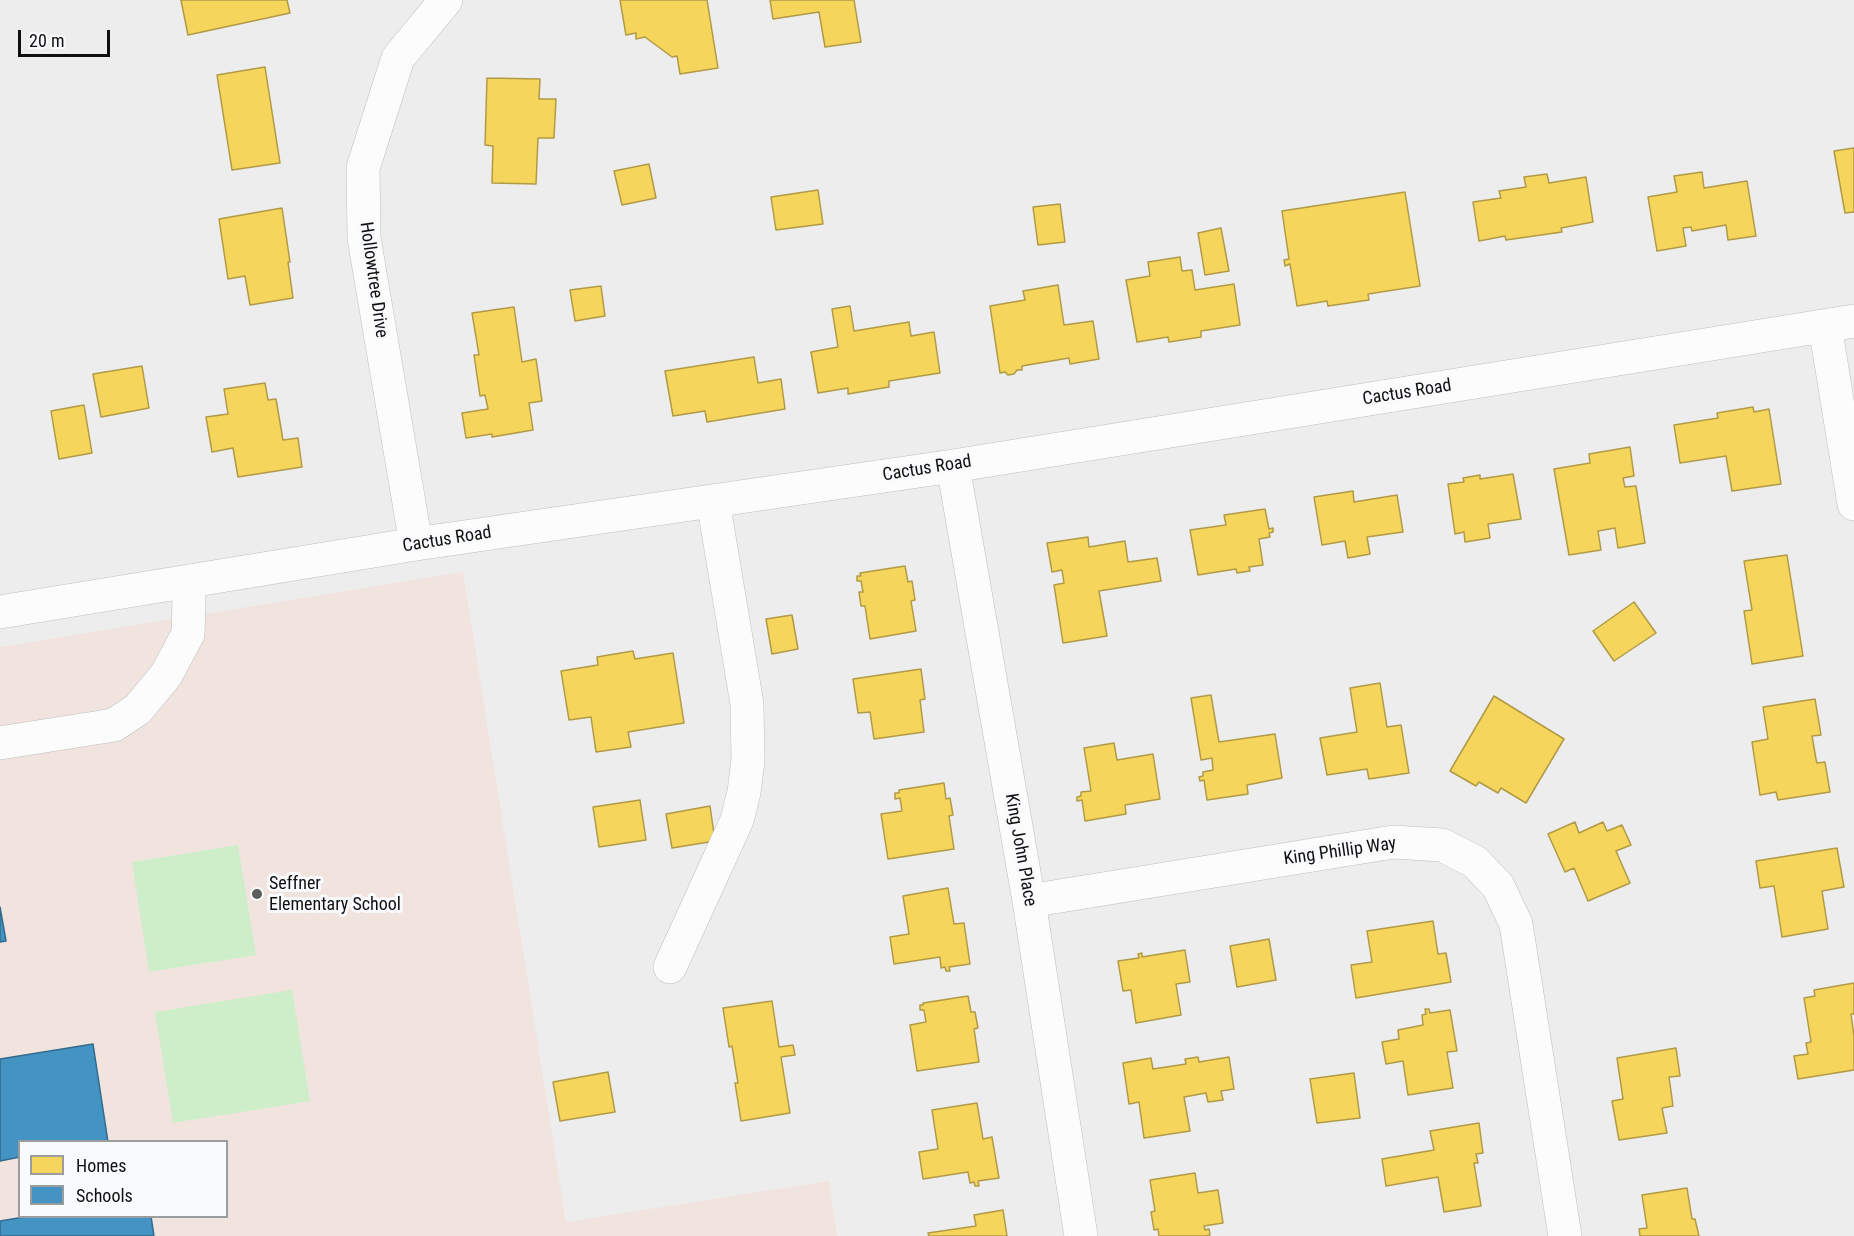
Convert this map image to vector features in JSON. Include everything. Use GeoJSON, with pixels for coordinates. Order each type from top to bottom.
{"type":"FeatureCollection","features":[{"type":"Feature","properties":{"kind":"street","name":"Hollowtree Drive"},"geometry":{"type":"LineString","coordinates":[[416,544],[364,238],[363,168],[398,58],[446,0]]}},
{"type":"Feature","properties":{"kind":"street","name":"Cactus Road"},"geometry":{"type":"LineString","coordinates":[[0,612],[416,544],[953,466],[1840,323]]}},
{"type":"Feature","properties":{"kind":"street"},"geometry":{"type":"LineString","coordinates":[[1840,323],[1854,504]]}},
{"type":"Feature","properties":{"kind":"street","name":"King John Place"},"geometry":{"type":"LineString","coordinates":[[953,466],[1029,901],[1081,1236]]}},
{"type":"Feature","properties":{"kind":"street"},"geometry":{"type":"LineString","coordinates":[[670,967],[737,820],[744,792],[748,760],[747,704],[713,501]]}},
{"type":"Feature","properties":{"kind":"street"},"geometry":{"type":"LineString","coordinates":[[0,743],[114,725],[138,709],[166,675],[188,634],[189,600],[186,582]]}},
{"type":"Feature","properties":{"kind":"street","name":"King Phillip Way"},"geometry":{"type":"LineString","coordinates":[[1029,901],[1393,842],[1442,845],[1475,862],[1498,886],[1515,924],[1565,1236]]}},
{"type":"Feature","properties":{"kind":"shaded area","name":"Seffner Elementary School"},"geometry":{"type":"Polygon","coordinates":[[[463,572],[566,1222],[829,1181],[837,1236],[0,1236],[0,647],[463,572]]]}},
{"type":"Feature","properties":{"kind":"green space"},"geometry":{"type":"Polygon","coordinates":[[[238,845],[256,955],[149,972],[132,862],[238,845]]]}},
{"type":"Feature","properties":{"kind":"green space"},"geometry":{"type":"Polygon","coordinates":[[[292,990],[310,1101],[173,1123],[155,1012],[292,990]]]}},
{"type":"Feature","properties":{"kind":"building: Homes"},"geometry":{"type":"Polygon","coordinates":[[[181,0],[287,0],[290,13],[188,35],[181,0]]]}},
{"type":"Feature","properties":{"kind":"building: Homes"},"geometry":{"type":"Polygon","coordinates":[[[620,0],[707,0],[718,68],[680,74],[677,56],[672,57],[645,37],[636,39],[636,33],[626,35],[620,0]]]}},
{"type":"Feature","properties":{"kind":"building: Homes"},"geometry":{"type":"Polygon","coordinates":[[[770,0],[854,0],[861,42],[825,47],[819,12],[773,19],[770,0]]]}},
{"type":"Feature","properties":{"kind":"building: Homes"},"geometry":{"type":"Polygon","coordinates":[[[265,67],[280,163],[232,170],[217,75],[265,67]]]}},
{"type":"Feature","properties":{"kind":"building: Homes"},"geometry":{"type":"Polygon","coordinates":[[[487,78],[540,79],[539,99],[556,99],[554,138],[538,138],[536,184],[492,183],[493,146],[485,145],[487,78]]]}},
{"type":"Feature","properties":{"kind":"building: Homes"},"geometry":{"type":"Polygon","coordinates":[[[1854,148],[1854,212],[1845,213],[1834,151],[1854,148]]]}},
{"type":"Feature","properties":{"kind":"building: Homes"},"geometry":{"type":"Polygon","coordinates":[[[649,164],[656,198],[622,205],[614,171],[649,164]]]}},
{"type":"Feature","properties":{"kind":"building: Homes"},"geometry":{"type":"Polygon","coordinates":[[[1702,172],[1704,188],[1747,181],[1756,236],[1728,240],[1726,225],[1692,231],[1691,227],[1683,228],[1686,246],[1657,251],[1648,197],[1677,192],[1674,176],[1702,172]]]}},
{"type":"Feature","properties":{"kind":"building: Homes"},"geometry":{"type":"Polygon","coordinates":[[[1547,174],[1549,183],[1586,177],[1593,222],[1561,228],[1562,232],[1506,240],[1505,236],[1479,241],[1473,202],[1501,198],[1499,191],[1526,187],[1524,177],[1547,174]]]}},
{"type":"Feature","properties":{"kind":"building: Homes"},"geometry":{"type":"Polygon","coordinates":[[[818,190],[823,224],[776,230],[771,197],[818,190]]]}},
{"type":"Feature","properties":{"kind":"building: Homes"},"geometry":{"type":"Polygon","coordinates":[[[1405,192],[1420,286],[1368,294],[1369,300],[1328,306],[1327,301],[1297,306],[1290,264],[1285,266],[1284,260],[1289,259],[1282,211],[1405,192]]]}},
{"type":"Feature","properties":{"kind":"building: Homes"},"geometry":{"type":"Polygon","coordinates":[[[1060,204],[1065,242],[1038,245],[1033,207],[1060,204]]]}},
{"type":"Feature","properties":{"kind":"building: Homes"},"geometry":{"type":"Polygon","coordinates":[[[282,208],[293,298],[250,305],[245,276],[228,279],[219,219],[282,208]]]}},
{"type":"Feature","properties":{"kind":"building: Homes"},"geometry":{"type":"Polygon","coordinates":[[[1221,228],[1229,271],[1205,275],[1198,233],[1221,228]]]}},
{"type":"Feature","properties":{"kind":"building: Homes"},"geometry":{"type":"Polygon","coordinates":[[[1180,257],[1182,271],[1192,270],[1195,290],[1234,284],[1240,325],[1201,331],[1201,337],[1169,342],[1168,337],[1137,342],[1126,280],[1150,276],[1148,262],[1180,257]]]}},
{"type":"Feature","properties":{"kind":"building: Homes"},"geometry":{"type":"Polygon","coordinates":[[[1058,285],[1064,325],[1093,321],[1099,359],[1070,364],[1069,358],[1022,366],[1022,370],[1017,370],[1014,374],[1000,373],[990,306],[1025,300],[1023,291],[1058,285]]]}},
{"type":"Feature","properties":{"kind":"building: Homes"},"geometry":{"type":"Polygon","coordinates":[[[601,286],[605,316],[575,321],[570,290],[601,286]]]}},
{"type":"Feature","properties":{"kind":"building: Homes"},"geometry":{"type":"Polygon","coordinates":[[[850,306],[854,331],[909,322],[911,336],[934,332],[940,373],[889,381],[889,387],[848,394],[848,388],[818,393],[811,352],[838,347],[832,309],[850,306]]]}},
{"type":"Feature","properties":{"kind":"building: Homes"},"geometry":{"type":"Polygon","coordinates":[[[514,307],[522,362],[536,359],[542,401],[529,403],[533,430],[492,437],[492,434],[466,438],[462,413],[488,409],[485,395],[480,396],[474,355],[479,355],[472,313],[514,307]]]}},
{"type":"Feature","properties":{"kind":"building: Homes"},"geometry":{"type":"Polygon","coordinates":[[[754,357],[758,383],[781,379],[785,409],[707,422],[705,411],[673,416],[665,371],[754,357]]]}},
{"type":"Feature","properties":{"kind":"building: Homes"},"geometry":{"type":"Polygon","coordinates":[[[142,366],[149,408],[101,417],[93,374],[142,366]]]}},
{"type":"Feature","properties":{"kind":"building: Homes"},"geometry":{"type":"Polygon","coordinates":[[[265,383],[268,400],[276,399],[283,440],[298,438],[302,467],[238,477],[233,448],[212,452],[206,417],[228,414],[224,389],[265,383]]]}},
{"type":"Feature","properties":{"kind":"building: Homes"},"geometry":{"type":"Polygon","coordinates":[[[84,405],[92,453],[59,459],[51,411],[84,405]]]}},
{"type":"Feature","properties":{"kind":"building: Homes"},"geometry":{"type":"Polygon","coordinates":[[[1753,407],[1754,412],[1769,409],[1781,484],[1732,491],[1726,456],[1680,463],[1674,425],[1718,418],[1717,413],[1753,407]]]}},
{"type":"Feature","properties":{"kind":"building: Homes"},"geometry":{"type":"Polygon","coordinates":[[[1630,447],[1634,476],[1623,478],[1625,487],[1636,486],[1645,543],[1618,548],[1615,528],[1598,531],[1601,550],[1569,555],[1554,469],[1590,463],[1589,454],[1630,447]]]}},
{"type":"Feature","properties":{"kind":"building: Homes"},"geometry":{"type":"Polygon","coordinates":[[[1513,474],[1521,519],[1488,524],[1490,538],[1465,542],[1464,532],[1455,534],[1448,484],[1464,482],[1463,478],[1480,475],[1480,479],[1513,474]]]}},
{"type":"Feature","properties":{"kind":"building: Homes"},"geometry":{"type":"Polygon","coordinates":[[[1353,491],[1354,502],[1397,495],[1403,532],[1367,537],[1370,554],[1348,558],[1345,541],[1322,545],[1314,497],[1353,491]]]}},
{"type":"Feature","properties":{"kind":"building: Homes"},"geometry":{"type":"Polygon","coordinates":[[[1265,509],[1269,529],[1273,528],[1273,532],[1269,533],[1270,537],[1259,539],[1263,565],[1249,567],[1250,571],[1237,573],[1236,569],[1198,575],[1190,530],[1226,525],[1224,515],[1265,509]]]}},
{"type":"Feature","properties":{"kind":"building: Homes"},"geometry":{"type":"Polygon","coordinates":[[[1088,537],[1089,547],[1125,541],[1128,562],[1157,558],[1161,581],[1099,591],[1107,636],[1063,643],[1054,585],[1064,583],[1062,570],[1052,572],[1047,543],[1088,537]]]}},
{"type":"Feature","properties":{"kind":"building: Homes"},"geometry":{"type":"Polygon","coordinates":[[[1787,555],[1803,656],[1752,664],[1744,611],[1752,610],[1744,561],[1787,555]]]}},
{"type":"Feature","properties":{"kind":"building: Homes"},"geometry":{"type":"Polygon","coordinates":[[[905,566],[908,582],[912,581],[915,600],[911,601],[916,631],[870,639],[865,606],[861,606],[859,592],[863,592],[861,581],[857,581],[857,576],[861,576],[860,573],[905,566]]]}},
{"type":"Feature","properties":{"kind":"building: Homes"},"geometry":{"type":"Polygon","coordinates":[[[1634,602],[1656,633],[1614,661],[1593,631],[1634,602]]]}},
{"type":"Feature","properties":{"kind":"building: Homes"},"geometry":{"type":"Polygon","coordinates":[[[792,615],[798,649],[772,654],[766,619],[792,615]]]}},
{"type":"Feature","properties":{"kind":"building: Homes"},"geometry":{"type":"Polygon","coordinates":[[[633,651],[635,659],[673,653],[684,723],[628,732],[631,747],[596,752],[591,717],[569,720],[561,671],[598,665],[597,657],[633,651]]]}},
{"type":"Feature","properties":{"kind":"building: Homes"},"geometry":{"type":"Polygon","coordinates":[[[921,669],[925,699],[920,700],[924,732],[874,739],[870,712],[858,713],[853,679],[921,669]]]}},
{"type":"Feature","properties":{"kind":"building: Homes"},"geometry":{"type":"Polygon","coordinates":[[[1380,683],[1387,727],[1401,725],[1409,773],[1369,779],[1367,769],[1327,775],[1320,738],[1357,732],[1350,688],[1380,683]]]}},
{"type":"Feature","properties":{"kind":"building: Homes"},"geometry":{"type":"Polygon","coordinates":[[[1211,695],[1219,742],[1275,734],[1282,778],[1247,785],[1248,794],[1207,800],[1204,780],[1200,781],[1199,777],[1203,776],[1203,772],[1213,770],[1212,758],[1201,760],[1191,698],[1211,695]]]}},
{"type":"Feature","properties":{"kind":"building: Homes"},"geometry":{"type":"Polygon","coordinates":[[[1494,696],[1564,739],[1526,803],[1501,788],[1498,793],[1479,782],[1476,786],[1450,771],[1494,696]]]}},
{"type":"Feature","properties":{"kind":"building: Homes"},"geometry":{"type":"Polygon","coordinates":[[[1815,699],[1821,735],[1812,736],[1817,763],[1825,762],[1830,792],[1778,800],[1776,792],[1760,795],[1752,742],[1768,739],[1763,707],[1815,699]]]}},
{"type":"Feature","properties":{"kind":"building: Homes"},"geometry":{"type":"Polygon","coordinates":[[[1114,743],[1117,760],[1153,754],[1160,799],[1125,805],[1126,814],[1085,821],[1082,800],[1077,801],[1081,792],[1091,791],[1084,748],[1114,743]]]}},
{"type":"Feature","properties":{"kind":"building: Homes"},"geometry":{"type":"Polygon","coordinates":[[[944,783],[946,799],[950,798],[953,815],[949,816],[954,849],[888,859],[881,814],[902,811],[900,798],[895,799],[895,793],[899,793],[899,790],[944,783]]]}},
{"type":"Feature","properties":{"kind":"building: Homes"},"geometry":{"type":"Polygon","coordinates":[[[640,800],[646,840],[599,847],[593,807],[640,800]]]}},
{"type":"Feature","properties":{"kind":"building: Homes"},"geometry":{"type":"Polygon","coordinates":[[[710,806],[715,841],[672,848],[666,814],[710,806]]]}},
{"type":"Feature","properties":{"kind":"building: Homes"},"geometry":{"type":"Polygon","coordinates":[[[1575,822],[1579,833],[1603,822],[1607,831],[1622,825],[1631,845],[1616,851],[1630,883],[1588,901],[1574,868],[1565,872],[1548,834],[1575,822]]]}},
{"type":"Feature","properties":{"kind":"building: Homes"},"geometry":{"type":"Polygon","coordinates":[[[1837,848],[1844,887],[1822,891],[1828,929],[1782,937],[1774,886],[1760,888],[1756,861],[1837,848]]]}},
{"type":"Feature","properties":{"kind":"building: Homes"},"geometry":{"type":"Polygon","coordinates":[[[948,888],[954,924],[964,923],[970,964],[949,967],[950,971],[946,971],[945,967],[941,968],[940,957],[894,964],[890,937],[909,934],[903,896],[948,888]]]}},
{"type":"Feature","properties":{"kind":"building: Homes"},"geometry":{"type":"Polygon","coordinates":[[[1433,921],[1438,954],[1446,953],[1451,982],[1356,998],[1351,965],[1372,962],[1367,931],[1433,921]]]}},
{"type":"Feature","properties":{"kind":"building: Homes"},"geometry":{"type":"Polygon","coordinates":[[[1269,939],[1276,980],[1237,987],[1230,946],[1269,939]]]}},
{"type":"Feature","properties":{"kind":"building: Homes"},"geometry":{"type":"Polygon","coordinates":[[[1185,950],[1190,982],[1176,984],[1181,1015],[1136,1023],[1131,990],[1123,991],[1118,961],[1139,958],[1138,954],[1142,953],[1142,957],[1185,950]]]}},
{"type":"Feature","properties":{"kind":"building: Homes"},"geometry":{"type":"Polygon","coordinates":[[[1854,983],[1854,1014],[1851,1014],[1854,1036],[1854,1070],[1798,1079],[1794,1056],[1808,1054],[1806,1043],[1811,1042],[1804,998],[1815,996],[1814,990],[1854,983]]]}},
{"type":"Feature","properties":{"kind":"building: Homes"},"geometry":{"type":"Polygon","coordinates":[[[968,996],[971,1012],[975,1012],[978,1028],[974,1029],[979,1062],[917,1071],[910,1025],[926,1022],[924,1010],[920,1010],[920,1005],[968,996]]]}},
{"type":"Feature","properties":{"kind":"building: Homes"},"geometry":{"type":"Polygon","coordinates":[[[772,1001],[779,1047],[793,1045],[795,1055],[781,1057],[790,1113],[741,1121],[735,1083],[738,1083],[723,1008],[772,1001]]]}},
{"type":"Feature","properties":{"kind":"building: Homes"},"geometry":{"type":"Polygon","coordinates":[[[1425,1009],[1429,1009],[1430,1013],[1450,1010],[1457,1051],[1447,1052],[1453,1088],[1408,1095],[1403,1061],[1386,1064],[1382,1042],[1399,1039],[1398,1030],[1423,1025],[1422,1015],[1426,1014],[1425,1009]]]}},
{"type":"Feature","properties":{"kind":"building: Homes"},"geometry":{"type":"Polygon","coordinates":[[[1676,1048],[1680,1076],[1669,1077],[1673,1106],[1662,1108],[1667,1133],[1619,1140],[1612,1101],[1623,1099],[1617,1058],[1676,1048]]]}},
{"type":"Feature","properties":{"kind":"building: Homes"},"geometry":{"type":"Polygon","coordinates":[[[1198,1057],[1199,1062],[1229,1057],[1234,1089],[1221,1091],[1223,1100],[1208,1102],[1206,1093],[1184,1097],[1190,1131],[1144,1138],[1139,1102],[1129,1104],[1123,1063],[1151,1058],[1153,1069],[1186,1064],[1185,1059],[1198,1057]]]}},
{"type":"Feature","properties":{"kind":"building: Homes"},"geometry":{"type":"Polygon","coordinates":[[[608,1072],[615,1112],[560,1121],[553,1082],[608,1072]]]}},
{"type":"Feature","properties":{"kind":"building: Homes"},"geometry":{"type":"Polygon","coordinates":[[[1354,1073],[1360,1118],[1317,1123],[1310,1079],[1354,1073]]]}},
{"type":"Feature","properties":{"kind":"building: Homes"},"geometry":{"type":"Polygon","coordinates":[[[977,1103],[983,1139],[992,1137],[999,1178],[978,1181],[979,1186],[975,1186],[974,1182],[970,1183],[968,1172],[923,1179],[919,1152],[938,1149],[932,1110],[977,1103]]]}},
{"type":"Feature","properties":{"kind":"building: Homes"},"geometry":{"type":"Polygon","coordinates":[[[1479,1123],[1483,1153],[1476,1154],[1478,1163],[1474,1163],[1481,1206],[1444,1212],[1438,1177],[1386,1186],[1382,1159],[1434,1150],[1430,1131],[1479,1123]]]}},
{"type":"Feature","properties":{"kind":"building: Homes"},"geometry":{"type":"Polygon","coordinates":[[[1195,1173],[1198,1193],[1218,1190],[1223,1223],[1204,1226],[1205,1230],[1209,1229],[1210,1235],[1206,1236],[1159,1236],[1158,1229],[1154,1230],[1151,1212],[1155,1211],[1150,1180],[1195,1173]]]}},
{"type":"Feature","properties":{"kind":"building: Homes"},"geometry":{"type":"Polygon","coordinates":[[[1687,1188],[1692,1219],[1695,1219],[1699,1236],[1640,1236],[1639,1229],[1647,1228],[1642,1195],[1687,1188]]]}},
{"type":"Feature","properties":{"kind":"building: Homes"},"geometry":{"type":"Polygon","coordinates":[[[1003,1210],[1007,1236],[929,1236],[928,1233],[976,1226],[974,1215],[1003,1210]]]}},
{"type":"Feature","properties":{"kind":"building: Schools"},"geometry":{"type":"Polygon","coordinates":[[[0,907],[6,941],[0,942],[0,907]]]}},
{"type":"Feature","properties":{"kind":"building: Schools"},"geometry":{"type":"Polygon","coordinates":[[[93,1044],[108,1140],[18,1140],[18,1157],[0,1161],[0,1059],[93,1044]]]}},
{"type":"Feature","properties":{"kind":"building: Schools"},"geometry":{"type":"Polygon","coordinates":[[[18,1218],[151,1218],[154,1236],[0,1236],[0,1221],[18,1218]]]}},
{"type":"Feature","properties":{"kind":"place","name":"Seffner Elementary School"},"geometry":{"type":"Point","coordinates":[257,894]}}]}
